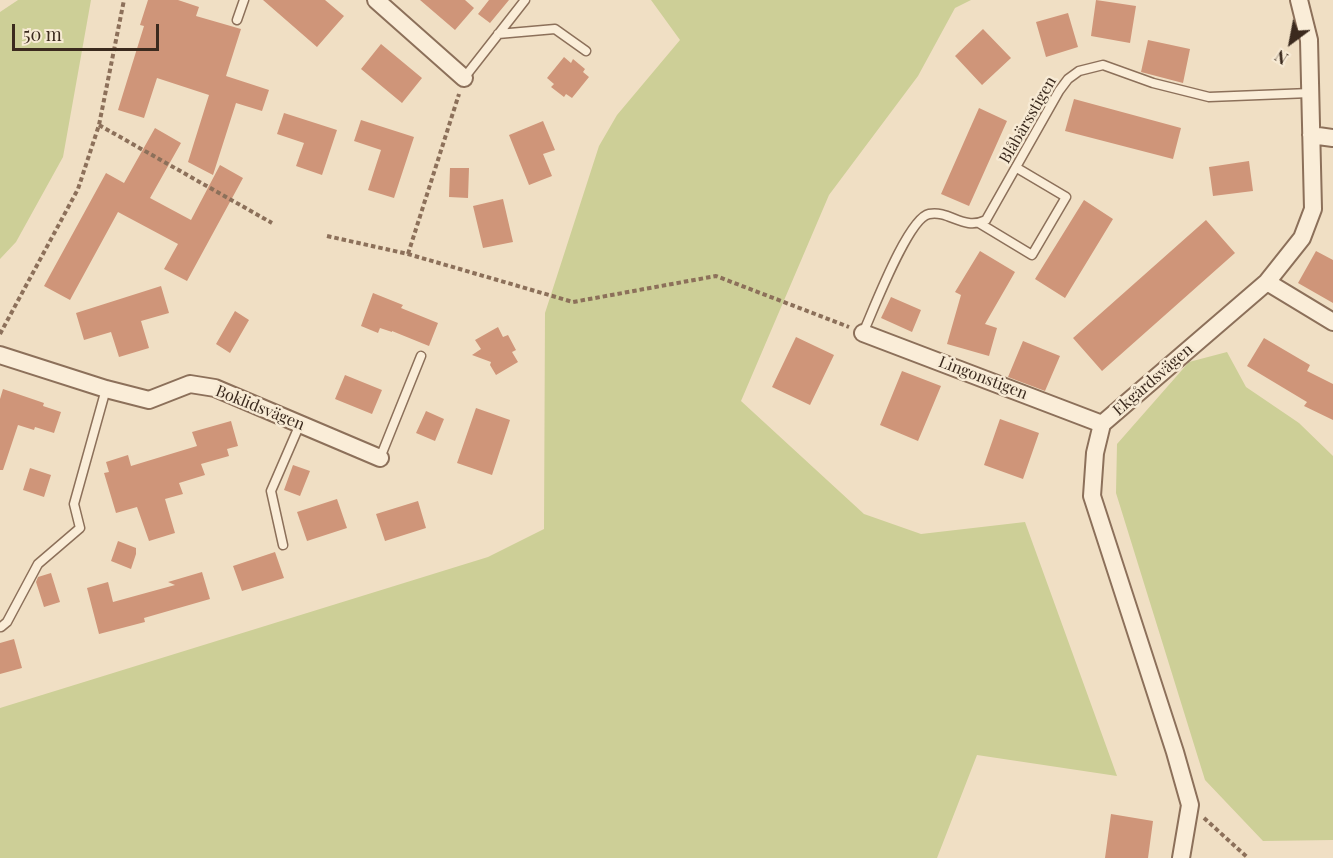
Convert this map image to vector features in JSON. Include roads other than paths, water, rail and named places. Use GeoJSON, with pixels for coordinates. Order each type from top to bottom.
{"type":"FeatureCollection","features":[{"type":"Feature","properties":{"kind":"street"},"geometry":{"type":"LineString","coordinates":[[376,0],[464,78]]}},
{"type":"Feature","properties":{"kind":"street","name":"Ekgårdsvägen"},"geometry":{"type":"LineString","coordinates":[[1181,858],[1190,805],[1092,496],[1095,453],[1102,424],[1267,282],[1302,238],[1313,209],[1309,40],[1299,0]]}},
{"type":"Feature","properties":{"kind":"street"},"geometry":{"type":"LineString","coordinates":[[1311,135],[1333,138]]}},
{"type":"Feature","properties":{"kind":"street"},"geometry":{"type":"LineString","coordinates":[[1267,282],[1333,322]]}},
{"type":"Feature","properties":{"kind":"street","name":"Lingonstigen"},"geometry":{"type":"LineString","coordinates":[[863,333],[1102,424]]}},
{"type":"Feature","properties":{"kind":"street","name":"Boklidsvägen"},"geometry":{"type":"LineString","coordinates":[[0,355],[106,389],[149,400],[190,384],[214,388],[380,458]]}},
{"type":"Feature","properties":{"kind":"lane"},"geometry":{"type":"LineString","coordinates":[[237,20],[244,0]]}},
{"type":"Feature","properties":{"kind":"lane"},"geometry":{"type":"LineString","coordinates":[[464,78],[525,0]]}},
{"type":"Feature","properties":{"kind":"lane"},"geometry":{"type":"LineString","coordinates":[[498,34],[555,29],[586,51]]}},
{"type":"Feature","properties":{"kind":"lane","name":"Blåbärsstigen"},"geometry":{"type":"LineString","coordinates":[[979,223],[986,220],[991,213],[1059,91],[1073,75],[1091,67],[1103,65],[1153,83],[1209,97],[1310,93]]}},
{"type":"Feature","properties":{"kind":"lane"},"geometry":{"type":"LineString","coordinates":[[863,333],[899,252],[919,219],[929,214],[938,214],[966,224],[979,223],[1032,255],[1066,197],[1017,168]]}},
{"type":"Feature","properties":{"kind":"lane"},"geometry":{"type":"LineString","coordinates":[[380,458],[422,356]]}},
{"type":"Feature","properties":{"kind":"lane"},"geometry":{"type":"LineString","coordinates":[[1,627],[8,622],[38,564],[81,528],[74,504],[106,389]]}},
{"type":"Feature","properties":{"kind":"lane"},"geometry":{"type":"LineString","coordinates":[[283,545],[271,491],[300,424]]}}]}
